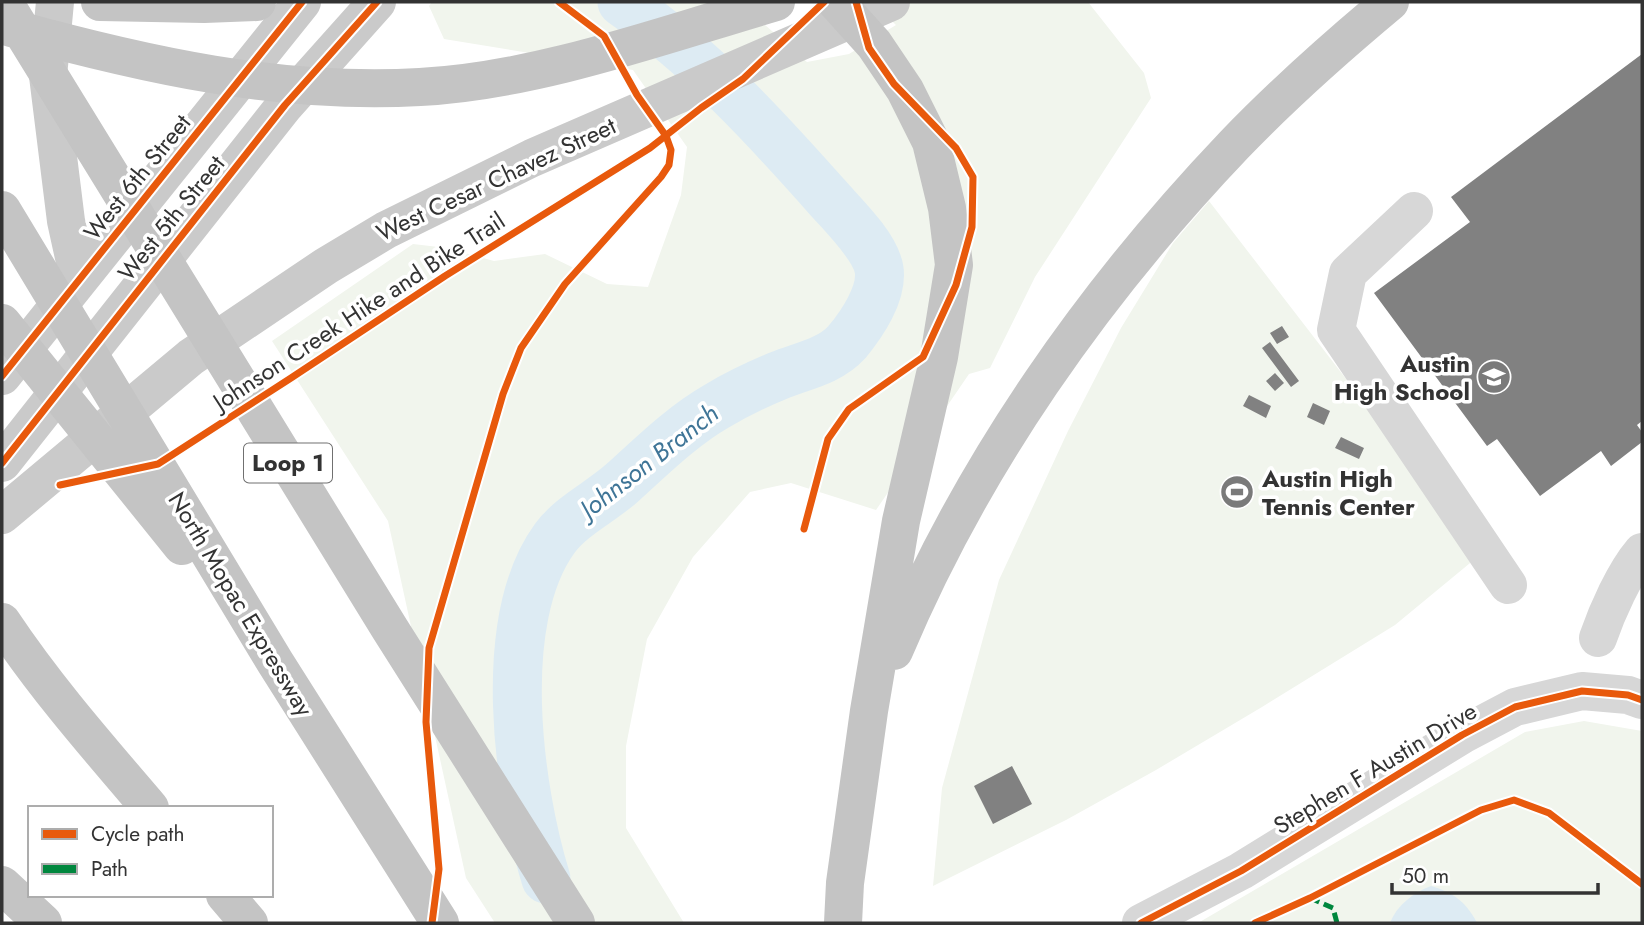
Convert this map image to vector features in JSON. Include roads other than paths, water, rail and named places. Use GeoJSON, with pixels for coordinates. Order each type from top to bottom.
{"type":"FeatureCollection","features":[{"type":"Feature","properties":{"kind":"highway","name":"Loop 1"},"geometry":{"type":"LineString","coordinates":[[4,2],[390,629],[576,923]]}},
{"type":"Feature","properties":{"kind":"highway"},"geometry":{"type":"LineString","coordinates":[[100,2],[257,2]]}},
{"type":"Feature","properties":{"kind":"highway"},"geometry":{"type":"LineString","coordinates":[[2,26],[105,54],[208,75],[269,84],[333,88],[421,87],[492,78],[568,62],[776,2]]}},
{"type":"Feature","properties":{"kind":"highway"},"geometry":{"type":"LineString","coordinates":[[836,2],[874,44],[905,90],[931,142],[947,208],[954,265],[939,358],[901,522],[869,711],[845,883],[843,923]]}},
{"type":"Feature","properties":{"kind":"highway"},"geometry":{"type":"LineString","coordinates":[[869,711],[914,605],[974,488],[1075,334],[1180,205],[1235,144],[1322,60],[1390,2]]}},
{"type":"Feature","properties":{"kind":"highway","name":"North Mopac Expressway"},"geometry":{"type":"LineString","coordinates":[[2,210],[275,663],[440,923]]}},
{"type":"Feature","properties":{"kind":"highway"},"geometry":{"type":"LineString","coordinates":[[2,323],[275,663]]}},
{"type":"Feature","properties":{"kind":"highway"},"geometry":{"type":"LineString","coordinates":[[2,622],[74,720],[148,806]]}},
{"type":"Feature","properties":{"kind":"highway"},"geometry":{"type":"LineString","coordinates":[[2,885],[44,923]]}},
{"type":"Feature","properties":{"kind":"highway"},"geometry":{"type":"LineString","coordinates":[[227,897],[249,923]]}},
{"type":"Feature","properties":{"kind":"main road"},"geometry":{"type":"LineString","coordinates":[[55,2],[48,76],[66,220],[79,280]]}},
{"type":"Feature","properties":{"kind":"main road","name":"West 6th Street"},"geometry":{"type":"LineString","coordinates":[[2,376],[302,2]]}},
{"type":"Feature","properties":{"kind":"main road","name":"West 5th Street"},"geometry":{"type":"LineString","coordinates":[[11,450],[285,105],[377,2]]}},
{"type":"Feature","properties":{"kind":"main road","name":"West Cesar Chavez Street"},"geometry":{"type":"LineString","coordinates":[[2,515],[191,357],[326,266],[386,230],[532,158],[891,2]]}},
{"type":"Feature","properties":{"kind":"street"},"geometry":{"type":"LineString","coordinates":[[1414,211],[1348,273],[1336,330],[1508,585]]}},
{"type":"Feature","properties":{"kind":"street"},"geometry":{"type":"LineString","coordinates":[[1598,638],[1606,612],[1642,552]]}},
{"type":"Feature","properties":{"kind":"street","name":"Stephen F Austin Drive"},"geometry":{"type":"LineString","coordinates":[[1141,923],[1241,871],[1462,735],[1515,707],[1582,691],[1628,695],[1642,700]]}},
{"type":"Feature","properties":{"kind":"street"},"geometry":{"type":"LineString","coordinates":[[2,902],[16,923]]}},
{"type":"Feature","properties":{"kind":"waterway","name":"Johnson Branch"},"geometry":{"type":"LineString","coordinates":[[546,879],[527,799],[518,705],[518,658],[524,613],[536,572],[555,538],[570,522],[614,490],[704,414],[748,389],[816,362],[840,349],[853,335],[870,308],[879,278],[876,260],[865,241],[780,145],[705,69],[622,2]]}},
{"type":"Feature","properties":{"kind":"place","name":"Austin High School"},"geometry":{"type":"Point","coordinates":[1494,377]}},
{"type":"Feature","properties":{"kind":"place","name":"Austin High Tennis Center"},"geometry":{"type":"Point","coordinates":[1237,492]}}]}
